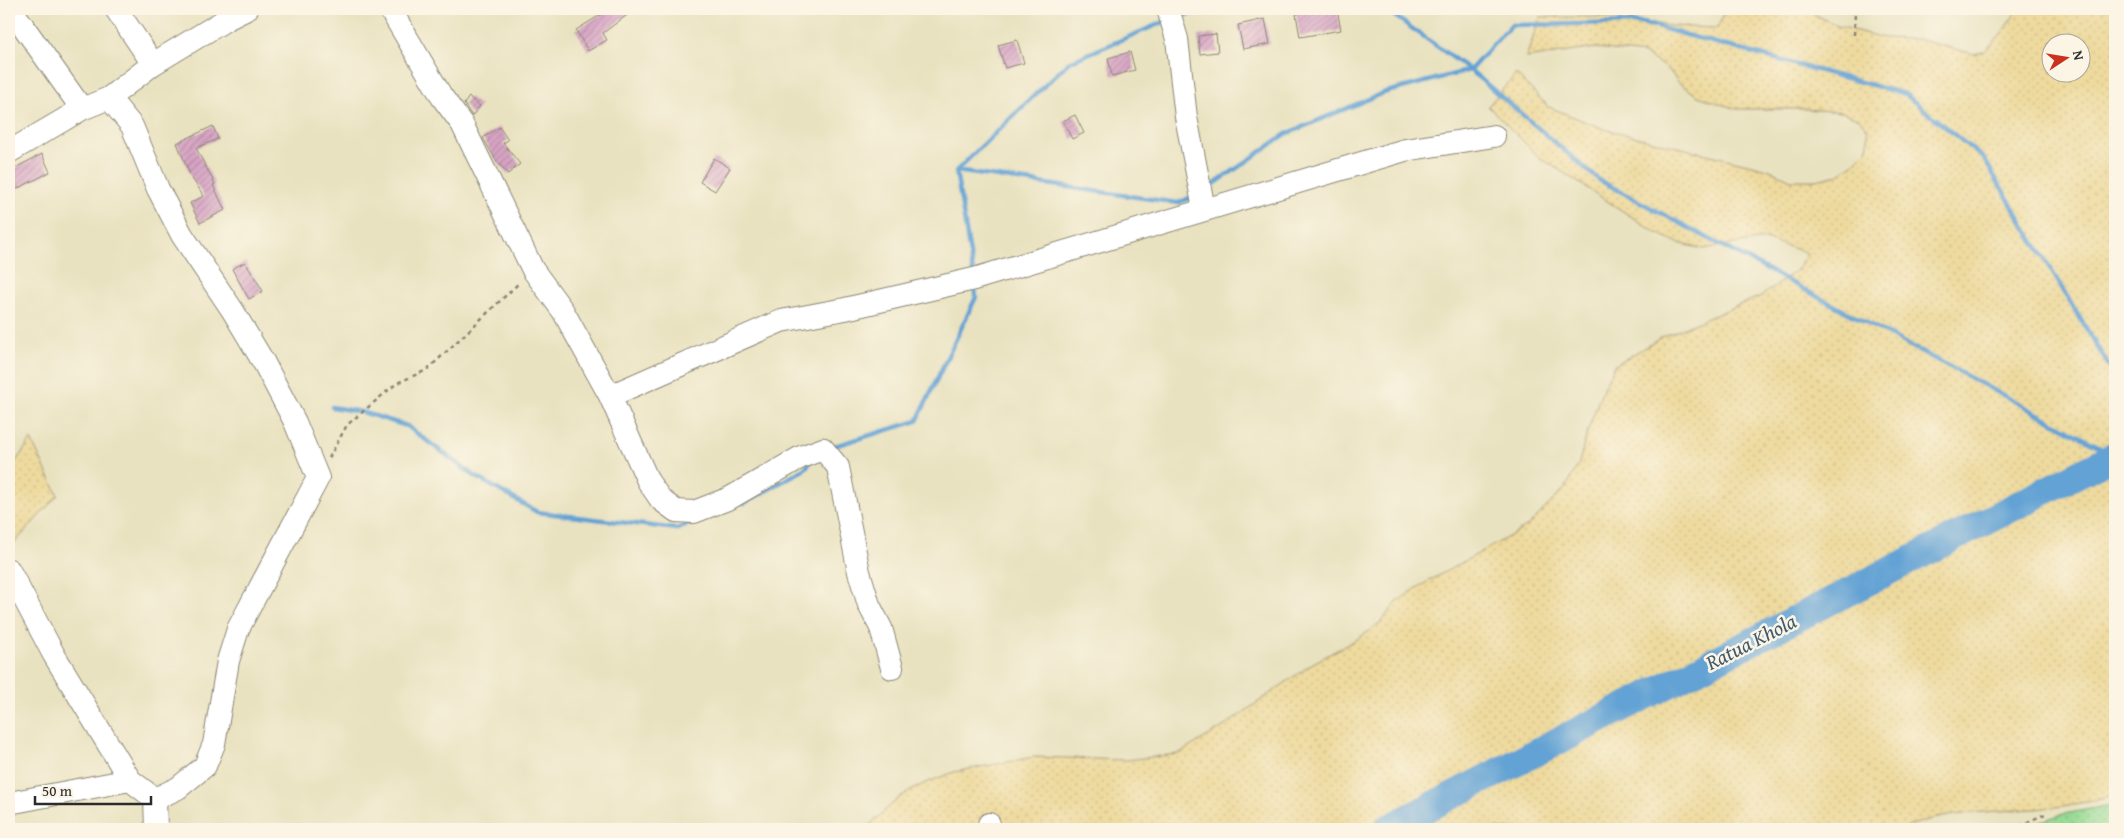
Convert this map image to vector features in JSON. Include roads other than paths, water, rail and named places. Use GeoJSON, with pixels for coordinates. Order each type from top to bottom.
{"type":"FeatureCollection","features":[{"type":"Feature","properties":{"kind":"street"},"geometry":{"type":"LineString","coordinates":[[11,9],[82,109]]}},
{"type":"Feature","properties":{"kind":"street"},"geometry":{"type":"LineString","coordinates":[[116,9],[153,64]]}},
{"type":"Feature","properties":{"kind":"street"},"geometry":{"type":"LineString","coordinates":[[9,152],[82,109],[109,98],[153,64],[247,9]]}},
{"type":"Feature","properties":{"kind":"street"},"geometry":{"type":"LineString","coordinates":[[390,9],[442,97],[462,124],[533,270],[564,311],[610,396],[648,481],[661,500],[676,510],[694,512],[730,498],[801,457],[823,449],[838,467],[859,572],[869,605],[881,628],[892,668]]}},
{"type":"Feature","properties":{"kind":"street"},"geometry":{"type":"LineString","coordinates":[[1168,9],[1177,39],[1186,117],[1204,209]]}},
{"type":"Feature","properties":{"kind":"street"},"geometry":{"type":"LineString","coordinates":[[109,98],[132,126],[158,189],[182,235],[233,311],[264,363],[295,422],[318,478],[238,629],[228,661],[214,744],[205,766],[178,788],[155,799]]}},
{"type":"Feature","properties":{"kind":"street"},"geometry":{"type":"LineString","coordinates":[[610,396],[782,321],[845,309],[974,279],[1405,150],[1494,136]]}},
{"type":"Feature","properties":{"kind":"street"},"geometry":{"type":"LineString","coordinates":[[9,570],[54,655],[130,780],[155,799]]}},
{"type":"Feature","properties":{"kind":"street"},"geometry":{"type":"LineString","coordinates":[[9,803],[130,780]]}},
{"type":"Feature","properties":{"kind":"street"},"geometry":{"type":"LineString","coordinates":[[155,799],[156,829]]}},
{"type":"Feature","properties":{"kind":"waterway"},"geometry":{"type":"LineString","coordinates":[[1178,17],[1210,9]]}},
{"type":"Feature","properties":{"kind":"waterway"},"geometry":{"type":"LineString","coordinates":[[1385,9],[1470,70],[1599,180],[2115,455]]}},
{"type":"Feature","properties":{"kind":"waterway"},"geometry":{"type":"LineString","coordinates":[[973,272],[956,171],[1069,62],[1166,21]]}},
{"type":"Feature","properties":{"kind":"waterway"},"geometry":{"type":"LineString","coordinates":[[1207,189],[1286,134],[1383,93],[1470,70],[1511,25],[1642,23],[1905,94],[1984,159],[2115,376]]}},
{"type":"Feature","properties":{"kind":"waterway"},"geometry":{"type":"LineString","coordinates":[[956,171],[1178,203],[1194,196]]}},
{"type":"Feature","properties":{"kind":"waterway"},"geometry":{"type":"LineString","coordinates":[[831,447],[917,421],[976,297],[975,285]]}},
{"type":"Feature","properties":{"kind":"waterway"},"geometry":{"type":"LineString","coordinates":[[332,407],[362,412],[407,426],[473,475],[537,512],[677,529],[697,521]]}},
{"type":"Feature","properties":{"kind":"waterway","name":"Ratua Khola"},"geometry":{"type":"LineString","coordinates":[[1387,829],[2115,455]]}},
{"type":"Feature","properties":{"kind":"waterway"},"geometry":{"type":"LineString","coordinates":[[744,503],[803,470],[810,463]]}}]}
